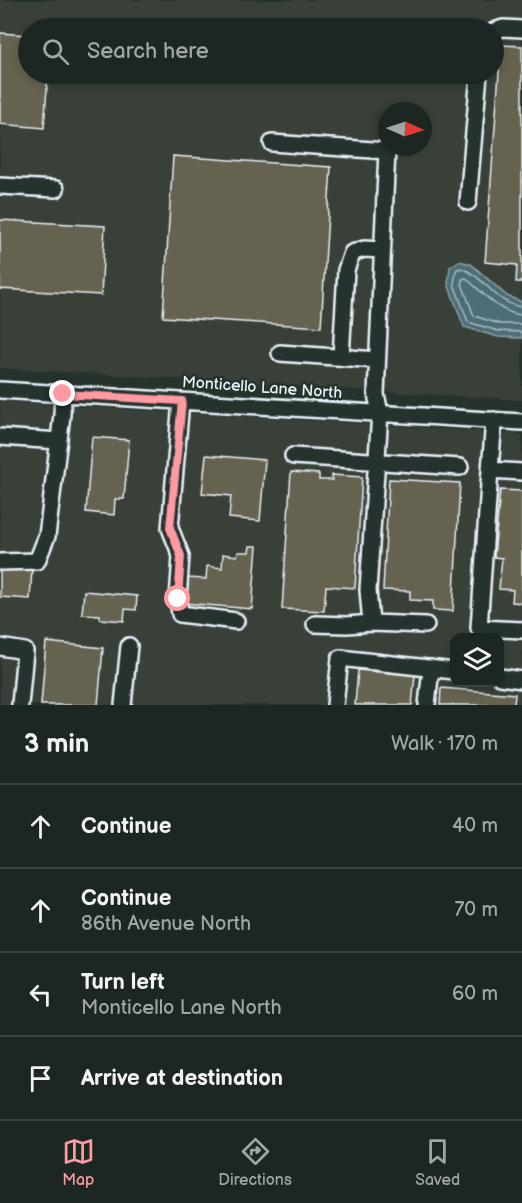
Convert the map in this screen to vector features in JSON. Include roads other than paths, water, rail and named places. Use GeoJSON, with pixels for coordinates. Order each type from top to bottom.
{"type":"FeatureCollection","features":[{"type":"Feature","properties":{"kind":"street"},"geometry":{"type":"LineString","coordinates":[[504,28],[522,29]]}},
{"type":"Feature","properties":{"kind":"street"},"geometry":{"type":"LineString","coordinates":[[468,202],[478,84]]}},
{"type":"Feature","properties":{"kind":"street"},"geometry":{"type":"LineString","coordinates":[[272,143],[387,151],[376,394],[380,414],[368,590],[371,623]]}},
{"type":"Feature","properties":{"kind":"street"},"geometry":{"type":"LineString","coordinates":[[0,186],[56,189]]}},
{"type":"Feature","properties":{"kind":"street"},"geometry":{"type":"LineString","coordinates":[[341,357],[348,262],[352,253],[364,249],[382,250]]}},
{"type":"Feature","properties":{"kind":"street"},"geometry":{"type":"LineString","coordinates":[[280,353],[377,360]]}},
{"type":"Feature","properties":{"kind":"street","name":"Monticello Lane North"},"geometry":{"type":"LineString","coordinates":[[0,390],[522,422]]}},
{"type":"Feature","properties":{"kind":"street"},"geometry":{"type":"LineString","coordinates":[[0,562],[37,561],[47,536],[63,394]]}},
{"type":"Feature","properties":{"kind":"street"},"geometry":{"type":"LineString","coordinates":[[182,401],[170,528],[181,556],[178,599],[180,614],[236,621]]}},
{"type":"Feature","properties":{"kind":"street"},"geometry":{"type":"LineString","coordinates":[[494,420],[479,628],[522,630]]}},
{"type":"Feature","properties":{"kind":"street"},"geometry":{"type":"LineString","coordinates":[[0,437],[59,441]]}},
{"type":"Feature","properties":{"kind":"street"},"geometry":{"type":"LineString","coordinates":[[293,456],[460,467]]}},
{"type":"Feature","properties":{"kind":"street"},"geometry":{"type":"LineString","coordinates":[[490,470],[522,472]]}},
{"type":"Feature","properties":{"kind":"street"},"geometry":{"type":"LineString","coordinates":[[315,624],[426,625]]}},
{"type":"Feature","properties":{"kind":"street"},"geometry":{"type":"LineString","coordinates":[[123,705],[129,646]]}},
{"type":"Feature","properties":{"kind":"street"},"geometry":{"type":"LineString","coordinates":[[0,647],[25,651],[20,705]]}},
{"type":"Feature","properties":{"kind":"street"},"geometry":{"type":"LineString","coordinates":[[335,705],[340,658],[450,670]]}},
{"type":"Feature","properties":{"kind":"street"},"geometry":{"type":"LineString","coordinates":[[427,705],[431,668]]}},
{"type":"Feature","properties":{"kind":"street"},"geometry":{"type":"LineString","coordinates":[[504,678],[522,680]]}},
{"type":"Feature","properties":{"kind":"water"},"geometry":{"type":"Polygon","coordinates":[[[459,261],[471,264],[507,296],[522,302],[522,338],[498,337],[464,327],[448,284],[450,267],[459,261]]]}}]}
